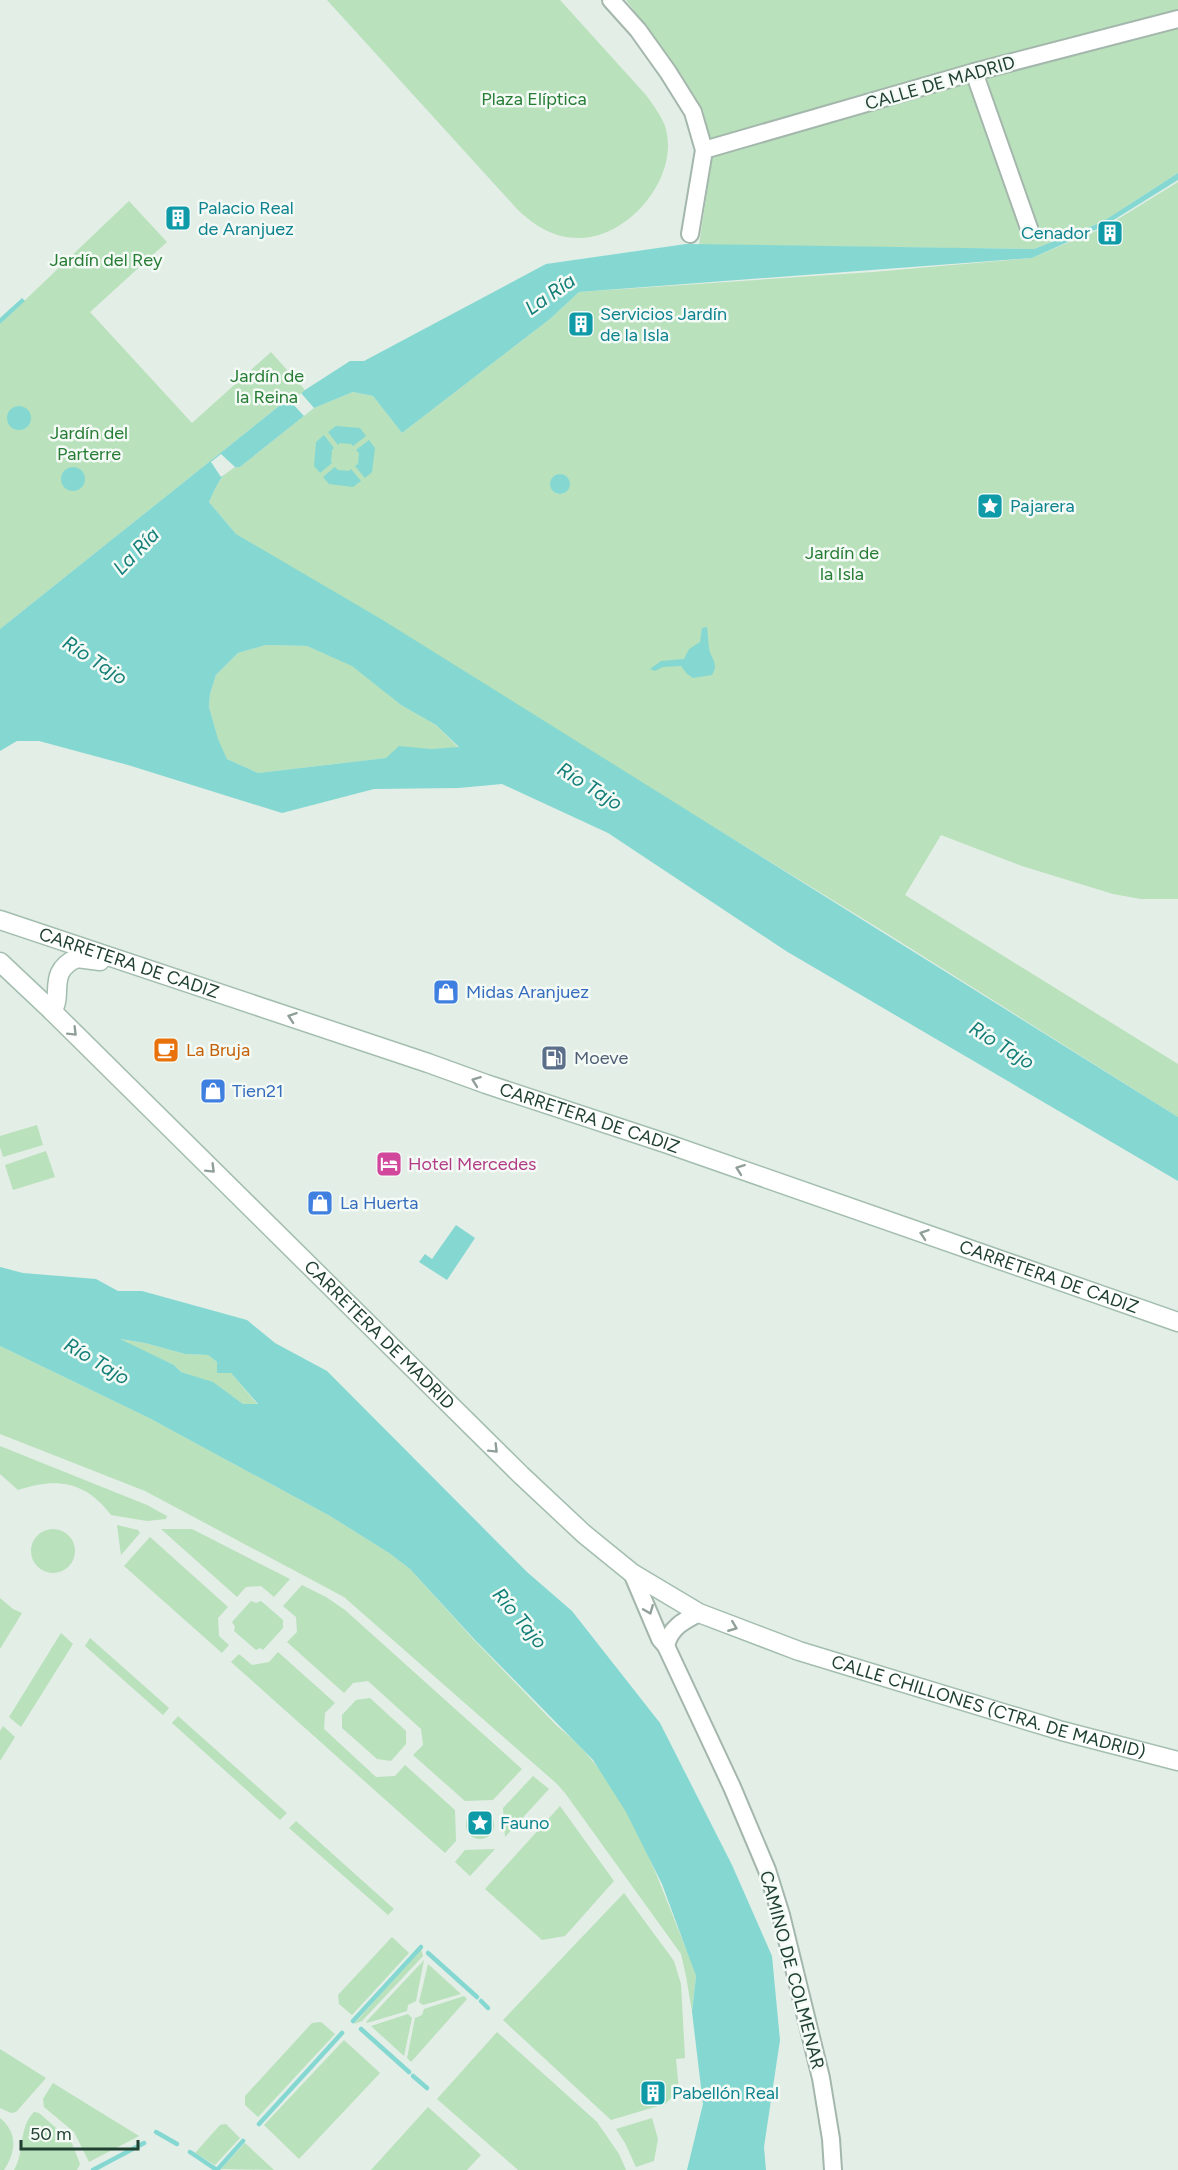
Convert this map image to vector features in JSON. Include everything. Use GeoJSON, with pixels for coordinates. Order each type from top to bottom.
{"type":"FeatureCollection","features":[{"type":"Feature","properties":{"kind":"main road","name":"CARRETERA DE CADIZ"},"geometry":{"type":"LineString","coordinates":[[0,920],[665,1143],[1178,1322]]}},
{"type":"Feature","properties":{"kind":"main road"},"geometry":{"type":"LineString","coordinates":[[52,1011],[56,1005],[58,979],[73,960],[82,958],[110,963],[118,958]]}},
{"type":"Feature","properties":{"kind":"main road","name":"CARRETERA DE MADRID"},"geometry":{"type":"LineString","coordinates":[[0,963],[52,1011],[522,1476],[584,1534],[632,1573],[699,1613],[799,1651]]}},
{"type":"Feature","properties":{"kind":"main road","name":"CALLE CHILLONES (CTRA. DE MADRID)"},"geometry":{"type":"LineString","coordinates":[[799,1651],[1062,1731],[1178,1761]]}},
{"type":"Feature","properties":{"kind":"street"},"geometry":{"type":"LineString","coordinates":[[612,0],[638,30],[693,112],[704,150],[690,234]]}},
{"type":"Feature","properties":{"kind":"street","name":"CALLE DE MADRID"},"geometry":{"type":"LineString","coordinates":[[704,150],[974,72],[1178,19]]}},
{"type":"Feature","properties":{"kind":"street"},"geometry":{"type":"LineString","coordinates":[[974,72],[1030,231]]}},
{"type":"Feature","properties":{"kind":"street","name":"CAMINO DE COLMENAR"},"geometry":{"type":"LineString","coordinates":[[632,1573],[660,1638],[666,1646],[732,1788],[770,1881],[792,1958],[821,2078],[831,2139],[833,2170]]}},
{"type":"Feature","properties":{"kind":"street"},"geometry":{"type":"LineString","coordinates":[[666,1646],[673,1628],[699,1613]]}},
{"type":"Feature","properties":{"kind":"green space","name":"Plaza Elíptica"},"geometry":{"type":"Polygon","coordinates":[[[327,0],[560,0],[646,95],[661,118],[665,126],[668,145],[665,165],[658,184],[647,201],[632,216],[615,228],[597,236],[569,237],[545,230],[518,210],[327,0]]]}},
{"type":"Feature","properties":{"kind":"green space"},"geometry":{"type":"Polygon","coordinates":[[[626,0],[1178,0],[1178,173],[1102,222],[1034,249],[699,245],[713,153],[703,110],[681,74],[626,0]]]}},
{"type":"Feature","properties":{"kind":"green space","name":"Jardín de la Isla"},"geometry":{"type":"Polygon","coordinates":[[[1178,182],[1178,899],[1141,899],[1113,894],[1022,866],[941,835],[905,895],[1178,1064],[1178,1117],[883,931],[236,534],[209,502],[220,480],[229,470],[240,467],[314,408],[353,392],[373,396],[402,433],[550,319],[579,292],[873,272],[1032,258],[1105,227],[1178,182]]]}},
{"type":"Feature","properties":{"kind":"green space","name":"Jardín del Parterre"},"geometry":{"type":"Polygon","coordinates":[[[129,201],[167,242],[90,312],[192,423],[271,352],[305,390],[291,402],[279,406],[0,629],[0,324],[129,201]]]}},
{"type":"Feature","properties":{"kind":"green space"},"geometry":{"type":"Polygon","coordinates":[[[266,645],[307,646],[352,665],[401,705],[436,725],[459,748],[431,749],[387,758],[258,773],[227,759],[218,740],[209,707],[210,694],[216,675],[238,653],[266,645]]]}},
{"type":"Feature","properties":{"kind":"green space"},"geometry":{"type":"Polygon","coordinates":[[[37,1125],[43,1145],[3,1157],[0,1136],[37,1125]]]}},
{"type":"Feature","properties":{"kind":"green space"},"geometry":{"type":"Polygon","coordinates":[[[46,1151],[55,1177],[13,1190],[5,1165],[46,1151]]]}},
{"type":"Feature","properties":{"kind":"green space"},"geometry":{"type":"Polygon","coordinates":[[[118,1339],[145,1343],[185,1354],[208,1355],[231,1373],[258,1405],[243,1404],[213,1383],[181,1372],[174,1365],[118,1339]]]}},
{"type":"Feature","properties":{"kind":"green space"},"geometry":{"type":"Polygon","coordinates":[[[0,1346],[149,1418],[330,1516],[410,1569],[474,1640],[583,1750],[623,1805],[654,1868],[693,1965],[696,1976],[692,2012],[681,1954],[556,1783],[344,1597],[145,1491],[0,1434],[0,1346]]]}},
{"type":"Feature","properties":{"kind":"green space"},"geometry":{"type":"Polygon","coordinates":[[[0,1446],[147,1505],[167,1516],[166,1519],[147,1521],[111,1515],[91,1495],[69,1485],[45,1484],[18,1490],[0,1474],[0,1446]]]}},
{"type":"Feature","properties":{"kind":"green space"},"geometry":{"type":"Polygon","coordinates":[[[117,1525],[138,1530],[140,1533],[121,1555],[117,1525]]]}},
{"type":"Feature","properties":{"kind":"green space"},"geometry":{"type":"Polygon","coordinates":[[[53,1529],[62,1530],[69,1535],[74,1542],[74,1560],[69,1567],[62,1572],[53,1573],[44,1572],[37,1567],[32,1560],[31,1551],[32,1542],[37,1535],[44,1530],[53,1529]]]}},
{"type":"Feature","properties":{"kind":"green space"},"geometry":{"type":"Polygon","coordinates":[[[161,1529],[192,1529],[290,1579],[274,1597],[261,1586],[246,1587],[237,1597],[161,1529]]]}},
{"type":"Feature","properties":{"kind":"green space"},"geometry":{"type":"Polygon","coordinates":[[[150,1537],[228,1607],[218,1618],[219,1636],[229,1645],[222,1653],[124,1566],[150,1537]]]}},
{"type":"Feature","properties":{"kind":"green space"},"geometry":{"type":"Polygon","coordinates":[[[302,1585],[345,1610],[522,1769],[493,1800],[465,1801],[413,1755],[423,1745],[421,1729],[368,1681],[353,1683],[344,1693],[287,1642],[297,1632],[296,1617],[283,1606],[302,1585]]]}},
{"type":"Feature","properties":{"kind":"green space"},"geometry":{"type":"Polygon","coordinates":[[[0,1598],[22,1613],[0,1649],[0,1598]]]}},
{"type":"Feature","properties":{"kind":"green space"},"geometry":{"type":"Polygon","coordinates":[[[251,1601],[256,1603],[261,1601],[283,1620],[283,1628],[263,1650],[260,1648],[256,1650],[234,1631],[235,1627],[232,1622],[251,1601]]]}},
{"type":"Feature","properties":{"kind":"green space"},"geometry":{"type":"Polygon","coordinates":[[[61,1633],[73,1644],[21,1727],[9,1717],[61,1633]]]}},
{"type":"Feature","properties":{"kind":"green space"},"geometry":{"type":"Polygon","coordinates":[[[90,1638],[169,1708],[163,1715],[85,1646],[90,1638]]]}},
{"type":"Feature","properties":{"kind":"green space"},"geometry":{"type":"Polygon","coordinates":[[[278,1652],[335,1703],[325,1713],[324,1729],[376,1777],[395,1776],[405,1765],[455,1810],[456,1841],[445,1853],[231,1662],[239,1654],[252,1665],[269,1662],[278,1652]]]}},
{"type":"Feature","properties":{"kind":"green space"},"geometry":{"type":"Polygon","coordinates":[[[370,1698],[406,1731],[406,1744],[391,1761],[377,1759],[342,1728],[342,1715],[356,1700],[370,1698]]]}},
{"type":"Feature","properties":{"kind":"green space"},"geometry":{"type":"Polygon","coordinates":[[[178,1716],[287,1813],[280,1820],[172,1723],[178,1716]]]}},
{"type":"Feature","properties":{"kind":"green space"},"geometry":{"type":"Polygon","coordinates":[[[3,1726],[15,1737],[0,1761],[0,1731],[3,1726]]]}},
{"type":"Feature","properties":{"kind":"green space"},"geometry":{"type":"Polygon","coordinates":[[[533,1776],[549,1789],[505,1837],[503,1808],[533,1776]]]}},
{"type":"Feature","properties":{"kind":"green space"},"geometry":{"type":"Polygon","coordinates":[[[560,1806],[614,1881],[565,1936],[542,1940],[485,1889],[560,1806]]]}},
{"type":"Feature","properties":{"kind":"green space"},"geometry":{"type":"Polygon","coordinates":[[[480,1811],[490,1815],[494,1825],[490,1835],[480,1839],[470,1835],[466,1825],[470,1815],[480,1811]]]}},
{"type":"Feature","properties":{"kind":"green space"},"geometry":{"type":"Polygon","coordinates":[[[296,1821],[394,1909],[388,1915],[289,1828],[296,1821]]]}},
{"type":"Feature","properties":{"kind":"green space"},"geometry":{"type":"Polygon","coordinates":[[[495,1849],[470,1876],[455,1862],[465,1850],[495,1849]]]}},
{"type":"Feature","properties":{"kind":"green space"},"geometry":{"type":"Polygon","coordinates":[[[624,1893],[674,1961],[681,1984],[685,2058],[676,2059],[679,2090],[665,2104],[611,2120],[503,2020],[624,1893]]]}},
{"type":"Feature","properties":{"kind":"green space"},"geometry":{"type":"Polygon","coordinates":[[[392,1937],[409,1953],[352,2015],[339,2004],[338,1995],[392,1937]]]}},
{"type":"Feature","properties":{"kind":"green space"},"geometry":{"type":"Polygon","coordinates":[[[421,1949],[423,1956],[362,2021],[354,2024],[421,1949]]]}},
{"type":"Feature","properties":{"kind":"green space"},"geometry":{"type":"Polygon","coordinates":[[[424,1960],[416,2001],[408,2005],[407,2011],[367,2023],[366,2022],[424,1960]]]}},
{"type":"Feature","properties":{"kind":"green space"},"geometry":{"type":"Polygon","coordinates":[[[428,1964],[461,1994],[423,2005],[419,2002],[428,1964]]]}},
{"type":"Feature","properties":{"kind":"green space"},"geometry":{"type":"Polygon","coordinates":[[[464,1996],[467,1999],[411,2062],[407,2058],[415,2018],[422,2015],[424,2009],[464,1996]]]}},
{"type":"Feature","properties":{"kind":"green space"},"geometry":{"type":"Polygon","coordinates":[[[408,2014],[412,2018],[404,2056],[371,2026],[408,2014]]]}},
{"type":"Feature","properties":{"kind":"green space"},"geometry":{"type":"Polygon","coordinates":[[[321,2022],[335,2034],[258,2117],[245,2105],[245,2096],[312,2023],[321,2022]]]}},
{"type":"Feature","properties":{"kind":"green space"},"geometry":{"type":"Polygon","coordinates":[[[497,2032],[597,2122],[619,2154],[626,2170],[518,2170],[437,2099],[497,2032]]]}},
{"type":"Feature","properties":{"kind":"green space"},"geometry":{"type":"Polygon","coordinates":[[[344,2040],[380,2073],[299,2159],[264,2125],[344,2040]]]}},
{"type":"Feature","properties":{"kind":"green space"},"geometry":{"type":"Polygon","coordinates":[[[0,2049],[46,2078],[16,2112],[11,2113],[0,2108],[0,2049]]]}},
{"type":"Feature","properties":{"kind":"green space"},"geometry":{"type":"Polygon","coordinates":[[[53,2083],[139,2136],[89,2162],[74,2132],[44,2107],[43,2099],[53,2083]]]}},
{"type":"Feature","properties":{"kind":"green space"},"geometry":{"type":"Polygon","coordinates":[[[428,2107],[481,2155],[467,2170],[371,2170],[428,2107]]]}},
{"type":"Feature","properties":{"kind":"green space"},"geometry":{"type":"Polygon","coordinates":[[[34,2112],[39,2113],[71,2141],[80,2164],[77,2170],[14,2170],[20,2156],[26,2125],[34,2112]]]}},
{"type":"Feature","properties":{"kind":"green space"},"geometry":{"type":"Polygon","coordinates":[[[0,2118],[10,2130],[13,2143],[11,2156],[4,2170],[0,2170],[0,2118]]]}},
{"type":"Feature","properties":{"kind":"green space"},"geometry":{"type":"Polygon","coordinates":[[[652,2118],[658,2139],[654,2161],[636,2167],[616,2129],[652,2118]]]}},
{"type":"Feature","properties":{"kind":"green space"},"geometry":{"type":"Polygon","coordinates":[[[226,2124],[240,2138],[215,2165],[195,2153],[220,2125],[226,2124]]]}},
{"type":"Feature","properties":{"kind":"green space"},"geometry":{"type":"Polygon","coordinates":[[[245,2143],[274,2170],[221,2169],[245,2143]]]}},
{"type":"Feature","properties":{"kind":"water"},"geometry":{"type":"Polygon","coordinates":[[[1178,173],[1178,180],[1104,226],[1032,258],[579,292],[550,319],[402,433],[373,396],[353,392],[314,408],[240,467],[229,470],[220,480],[209,502],[236,534],[381,619],[1178,1117],[1178,1181],[786,951],[608,833],[502,784],[459,788],[374,789],[282,813],[128,765],[39,741],[17,741],[0,751],[0,629],[279,406],[291,402],[305,390],[350,361],[364,361],[546,264],[686,244],[1034,249],[1102,222],[1178,173]],[[266,645],[238,653],[216,675],[210,694],[209,707],[218,739],[227,759],[258,773],[386,758],[399,746],[431,749],[459,747],[436,725],[401,705],[352,666],[307,646],[266,645]]]}},
{"type":"Feature","properties":{"kind":"water"},"geometry":{"type":"Polygon","coordinates":[[[22,298],[25,301],[0,324],[0,318],[22,298]]]}},
{"type":"Feature","properties":{"kind":"water"},"geometry":{"type":"Polygon","coordinates":[[[19,406],[28,409],[31,418],[28,427],[19,430],[10,427],[7,418],[10,409],[19,406]]]}},
{"type":"Feature","properties":{"kind":"water"},"geometry":{"type":"Polygon","coordinates":[[[336,426],[360,428],[366,436],[353,446],[340,443],[338,445],[328,432],[336,426]]]}},
{"type":"Feature","properties":{"kind":"water"},"geometry":{"type":"Polygon","coordinates":[[[324,435],[334,448],[332,463],[320,473],[314,466],[316,442],[324,435]]]}},
{"type":"Feature","properties":{"kind":"water"},"geometry":{"type":"Polygon","coordinates":[[[369,440],[375,448],[372,472],[365,478],[355,466],[358,464],[359,453],[356,450],[369,440]]]}},
{"type":"Feature","properties":{"kind":"water"},"geometry":{"type":"Polygon","coordinates":[[[73,467],[82,470],[85,479],[82,488],[73,491],[64,488],[61,479],[64,470],[73,467]]]}},
{"type":"Feature","properties":{"kind":"water"},"geometry":{"type":"Polygon","coordinates":[[[335,467],[338,470],[349,471],[351,469],[361,481],[353,487],[329,484],[323,477],[335,467]]]}},
{"type":"Feature","properties":{"kind":"water"},"geometry":{"type":"Polygon","coordinates":[[[560,474],[567,477],[570,484],[567,491],[560,494],[553,491],[550,484],[553,477],[560,474]]]}},
{"type":"Feature","properties":{"kind":"water"},"geometry":{"type":"Polygon","coordinates":[[[707,627],[710,652],[715,664],[712,675],[693,678],[681,666],[663,667],[655,671],[650,669],[661,661],[684,659],[689,649],[700,642],[702,628],[707,627]]]}},
{"type":"Feature","properties":{"kind":"water"},"geometry":{"type":"Polygon","coordinates":[[[456,1225],[475,1238],[447,1280],[419,1262],[425,1254],[432,1259],[456,1225]]]}},
{"type":"Feature","properties":{"kind":"water","name":"Río Tajo"},"geometry":{"type":"Polygon","coordinates":[[[0,1267],[23,1273],[96,1279],[118,1291],[142,1291],[247,1320],[275,1343],[327,1371],[527,1572],[572,1611],[660,1723],[732,1865],[772,1956],[780,2040],[764,2147],[766,2170],[687,2170],[703,2104],[692,2012],[696,1976],[662,1884],[626,1812],[593,1760],[474,1639],[410,1569],[389,1553],[330,1516],[149,1418],[0,1346],[0,1267]],[[120,1339],[174,1365],[181,1372],[213,1382],[243,1404],[258,1404],[231,1373],[217,1373],[217,1362],[208,1355],[185,1354],[120,1339]]]}},
{"type":"Feature","properties":{"kind":"pier"},"geometry":{"type":"Polygon","coordinates":[[[301,393],[314,408],[304,416],[291,402],[301,393]]]}},
{"type":"Feature","properties":{"kind":"pier"},"geometry":{"type":"Polygon","coordinates":[[[221,454],[235,467],[221,477],[211,462],[221,454]]]}},
{"type":"Feature","properties":{"kind":"waterway"},"geometry":{"type":"LineString","coordinates":[[353,2021],[421,1947]]}},
{"type":"Feature","properties":{"kind":"waterway"},"geometry":{"type":"LineString","coordinates":[[428,1953],[477,1997]]}},
{"type":"Feature","properties":{"kind":"waterway"},"geometry":{"type":"LineString","coordinates":[[481,2001],[488,2008]]}},
{"type":"Feature","properties":{"kind":"waterway"},"geometry":{"type":"LineString","coordinates":[[361,2029],[409,2072]]}},
{"type":"Feature","properties":{"kind":"waterway"},"geometry":{"type":"LineString","coordinates":[[259,2124],[342,2033]]}},
{"type":"Feature","properties":{"kind":"waterway"},"geometry":{"type":"LineString","coordinates":[[413,2076],[427,2088]]}},
{"type":"Feature","properties":{"kind":"waterway"},"geometry":{"type":"LineString","coordinates":[[156,2132],[177,2144]]}},
{"type":"Feature","properties":{"kind":"waterway"},"geometry":{"type":"LineString","coordinates":[[190,2152],[217,2170],[243,2141]]}},
{"type":"Feature","properties":{"kind":"waterway"},"geometry":{"type":"LineString","coordinates":[[93,2170],[144,2143]]}},
{"type":"Feature","properties":{"kind":"place","name":"Palacio Real de Aranjuez"},"geometry":{"type":"Point","coordinates":[178,218]}},
{"type":"Feature","properties":{"kind":"place","name":"Cenador"},"geometry":{"type":"Point","coordinates":[1110,233]}},
{"type":"Feature","properties":{"kind":"place","name":"Servicios Jardín de la Isla"},"geometry":{"type":"Point","coordinates":[581,324]}},
{"type":"Feature","properties":{"kind":"place","name":"Pajarera"},"geometry":{"type":"Point","coordinates":[990,506]}},
{"type":"Feature","properties":{"kind":"place","name":"Midas Aranjuez"},"geometry":{"type":"Point","coordinates":[446,992]}},
{"type":"Feature","properties":{"kind":"place","name":"La Bruja"},"geometry":{"type":"Point","coordinates":[166,1050]}},
{"type":"Feature","properties":{"kind":"place","name":"Moeve"},"geometry":{"type":"Point","coordinates":[554,1058]}},
{"type":"Feature","properties":{"kind":"place","name":"Tien21"},"geometry":{"type":"Point","coordinates":[213,1091]}},
{"type":"Feature","properties":{"kind":"place","name":"Hotel Mercedes"},"geometry":{"type":"Point","coordinates":[389,1164]}},
{"type":"Feature","properties":{"kind":"place","name":"La Huerta"},"geometry":{"type":"Point","coordinates":[320,1203]}},
{"type":"Feature","properties":{"kind":"place","name":"Fauno"},"geometry":{"type":"Point","coordinates":[480,1823]}},
{"type":"Feature","properties":{"kind":"place","name":"Pabellón Real"},"geometry":{"type":"Point","coordinates":[653,2093]}},
{"type":"Feature","properties":{"kind":"park label","name":"Jardín del Rey"},"geometry":{"type":"Point","coordinates":[106,260]}},
{"type":"Feature","properties":{"kind":"park label","name":"Jardín de la Reina"},"geometry":{"type":"Point","coordinates":[267,386]}},
{"type":"Feature","properties":{"kind":"water label","name":"La Ría"},"geometry":{"type":"Point","coordinates":[550,294]}},
{"type":"Feature","properties":{"kind":"water label","name":"La Ría"},"geometry":{"type":"Point","coordinates":[136,551]}}]}
